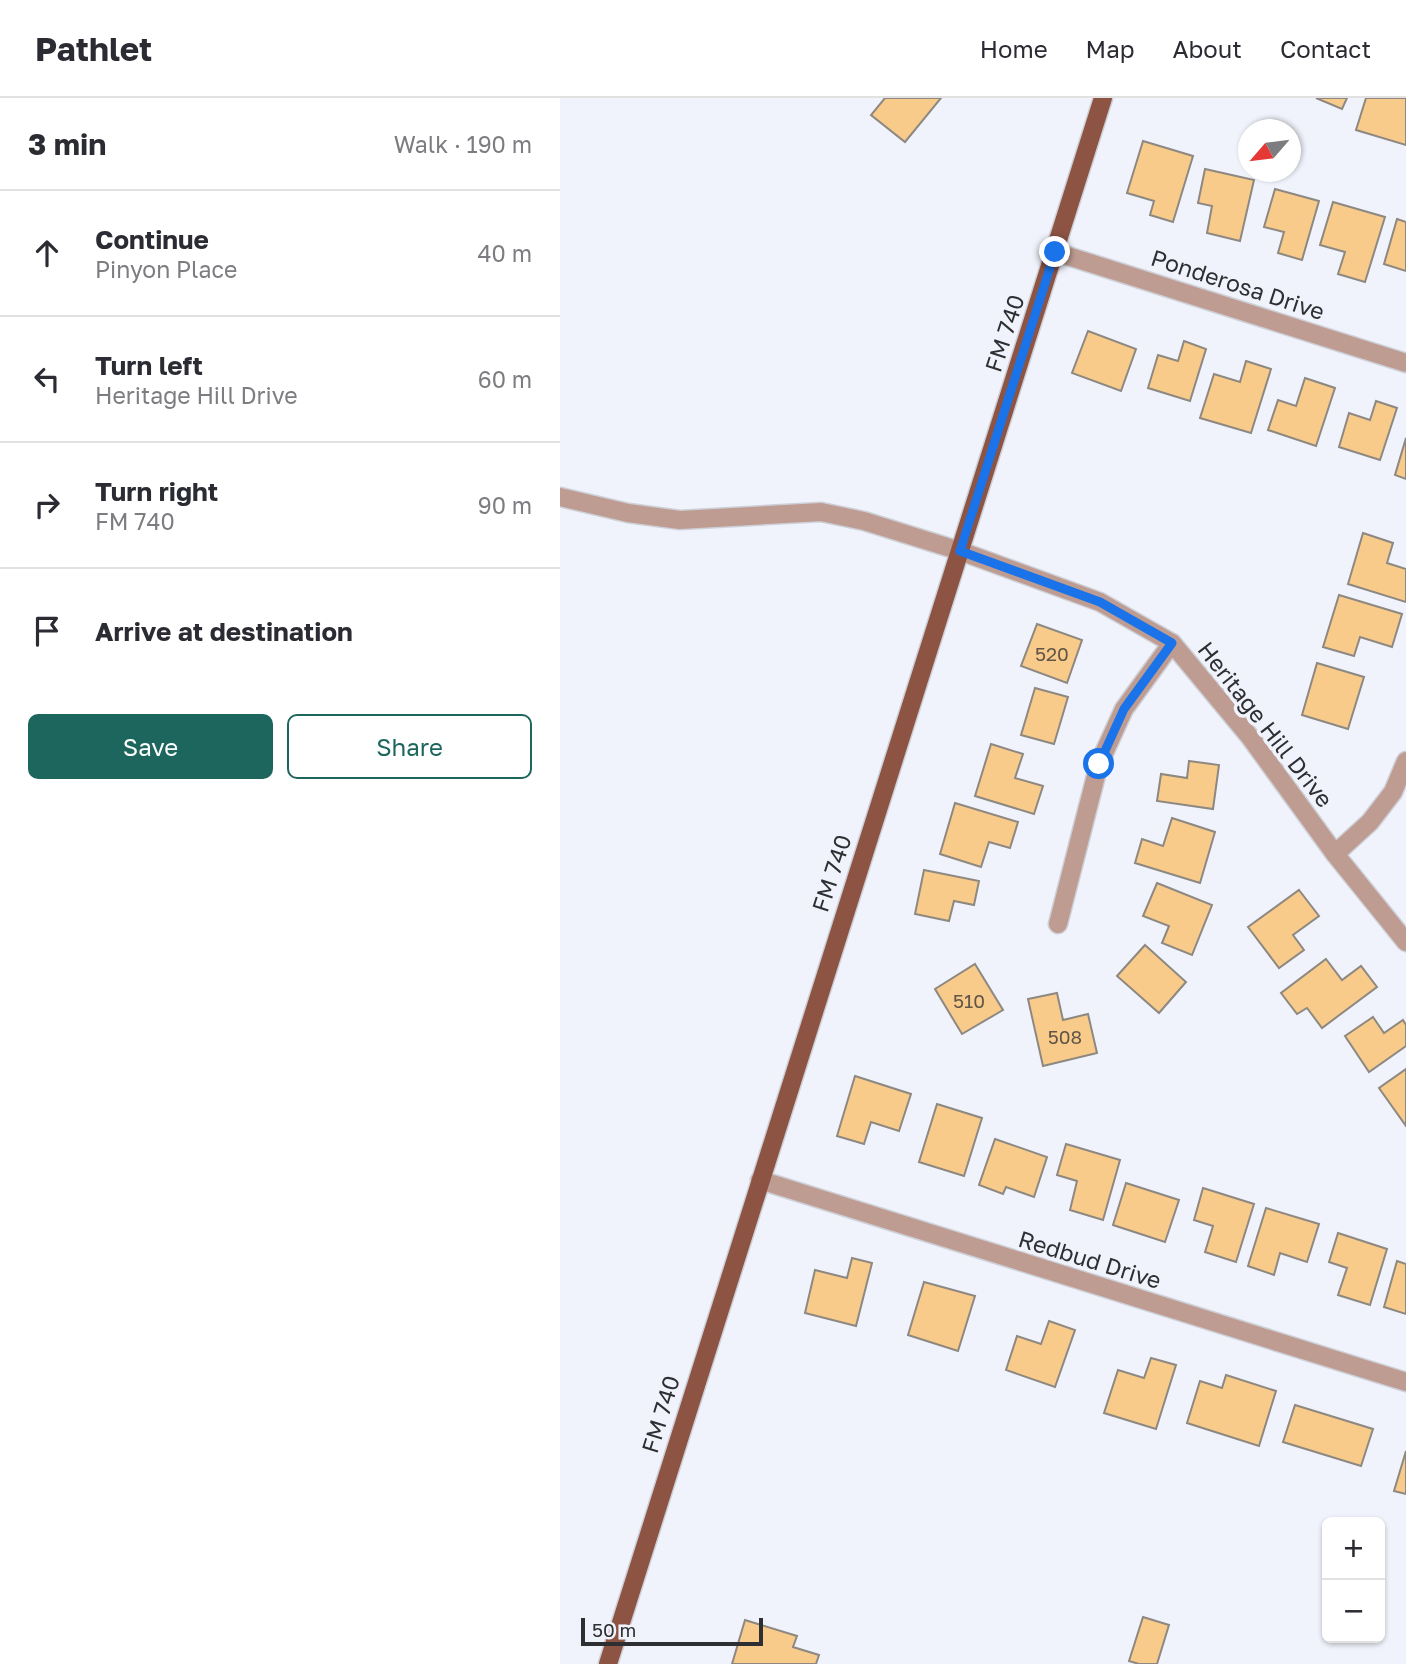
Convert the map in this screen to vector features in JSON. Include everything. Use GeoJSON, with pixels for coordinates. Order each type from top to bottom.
{"type":"FeatureCollection","features":[{"type":"Feature","properties":{"kind":"main road","name":"FM 740"},"geometry":{"type":"LineString","coordinates":[[608,1664],[1103,98]]}},
{"type":"Feature","properties":{"kind":"street","name":"Ponderosa Drive"},"geometry":{"type":"LineString","coordinates":[[1055,252],[1406,363]]}},
{"type":"Feature","properties":{"kind":"street","name":"Heritage Hill Drive"},"geometry":{"type":"LineString","coordinates":[[560,497],[628,513],[680,520],[821,512],[864,521],[960,551],[1100,602],[1172,643],[1250,737],[1335,854],[1406,942]]}},
{"type":"Feature","properties":{"kind":"street"},"geometry":{"type":"LineString","coordinates":[[1058,925],[1099,764],[1124,709],[1172,643]]}},
{"type":"Feature","properties":{"kind":"street"},"geometry":{"type":"LineString","coordinates":[[1335,854],[1370,822],[1393,792],[1406,761]]}},
{"type":"Feature","properties":{"kind":"street","name":"Redbud Drive"},"geometry":{"type":"LineString","coordinates":[[760,1180],[1406,1382]]}},
{"type":"Feature","properties":{"kind":"building"},"geometry":{"type":"Polygon","coordinates":[[[885,98],[941,98],[905,142],[871,115],[885,98]]]}},
{"type":"Feature","properties":{"kind":"building"},"geometry":{"type":"Polygon","coordinates":[[[1316,98],[1347,98],[1342,109],[1316,98]]]}},
{"type":"Feature","properties":{"kind":"building"},"geometry":{"type":"Polygon","coordinates":[[[1366,98],[1406,98],[1406,145],[1356,130],[1366,98]]]}},
{"type":"Feature","properties":{"kind":"building"},"geometry":{"type":"Polygon","coordinates":[[[1143,141],[1193,156],[1173,222],[1150,215],[1154,201],[1127,193],[1143,141]]]}},
{"type":"Feature","properties":{"kind":"building"},"geometry":{"type":"Polygon","coordinates":[[[1205,169],[1238,176],[1238,182],[1254,182],[1240,241],[1207,233],[1212,206],[1198,203],[1205,169]]]}},
{"type":"Feature","properties":{"kind":"building"},"geometry":{"type":"Polygon","coordinates":[[[1275,189],[1319,201],[1302,260],[1278,253],[1284,232],[1264,227],[1275,189]]]}},
{"type":"Feature","properties":{"kind":"building"},"geometry":{"type":"Polygon","coordinates":[[[1333,202],[1385,217],[1365,282],[1338,274],[1345,252],[1320,245],[1333,202]]]}},
{"type":"Feature","properties":{"kind":"building"},"geometry":{"type":"Polygon","coordinates":[[[1397,219],[1406,222],[1406,271],[1384,264],[1397,219]]]}},
{"type":"Feature","properties":{"kind":"building"},"geometry":{"type":"Polygon","coordinates":[[[1088,331],[1136,349],[1121,391],[1072,373],[1088,331]]]}},
{"type":"Feature","properties":{"kind":"building"},"geometry":{"type":"Polygon","coordinates":[[[1184,341],[1206,349],[1190,401],[1148,388],[1158,355],[1178,361],[1184,341]]]}},
{"type":"Feature","properties":{"kind":"building"},"geometry":{"type":"Polygon","coordinates":[[[1246,361],[1271,369],[1251,433],[1200,418],[1214,374],[1240,382],[1246,361]]]}},
{"type":"Feature","properties":{"kind":"building"},"geometry":{"type":"Polygon","coordinates":[[[1305,378],[1335,388],[1316,446],[1268,430],[1278,400],[1296,406],[1305,378]]]}},
{"type":"Feature","properties":{"kind":"building"},"geometry":{"type":"Polygon","coordinates":[[[1376,401],[1397,408],[1380,460],[1339,447],[1349,413],[1370,420],[1376,401]]]}},
{"type":"Feature","properties":{"kind":"building"},"geometry":{"type":"Polygon","coordinates":[[[1406,438],[1406,479],[1395,475],[1406,438]]]}},
{"type":"Feature","properties":{"kind":"building"},"geometry":{"type":"Polygon","coordinates":[[[1363,533],[1393,543],[1387,563],[1406,569],[1406,602],[1348,584],[1363,533]]]}},
{"type":"Feature","properties":{"kind":"building"},"geometry":{"type":"Polygon","coordinates":[[[1339,595],[1402,614],[1392,647],[1360,637],[1354,656],[1323,647],[1339,595]]]}},
{"type":"Feature","properties":{"kind":"building"},"geometry":{"type":"Polygon","coordinates":[[[1037,624],[1082,640],[1067,683],[1021,666],[1037,624]]]}},
{"type":"Feature","properties":{"kind":"building"},"geometry":{"type":"Polygon","coordinates":[[[1317,663],[1364,677],[1348,729],[1302,715],[1317,663]]]}},
{"type":"Feature","properties":{"kind":"building"},"geometry":{"type":"Polygon","coordinates":[[[1035,688],[1068,697],[1054,744],[1021,735],[1035,688]]]}},
{"type":"Feature","properties":{"kind":"building"},"geometry":{"type":"Polygon","coordinates":[[[991,744],[1023,754],[1015,778],[1043,786],[1034,814],[975,796],[991,744]]]}},
{"type":"Feature","properties":{"kind":"building"},"geometry":{"type":"Polygon","coordinates":[[[1189,761],[1219,765],[1213,809],[1157,801],[1161,774],[1187,778],[1189,761]]]}},
{"type":"Feature","properties":{"kind":"building"},"geometry":{"type":"Polygon","coordinates":[[[955,803],[1018,822],[1010,848],[989,842],[981,867],[940,854],[955,803]]]}},
{"type":"Feature","properties":{"kind":"building"},"geometry":{"type":"Polygon","coordinates":[[[1172,818],[1215,832],[1200,883],[1135,863],[1142,839],[1163,846],[1172,818]]]}},
{"type":"Feature","properties":{"kind":"building"},"geometry":{"type":"Polygon","coordinates":[[[924,870],[979,881],[974,905],[954,901],[949,921],[915,914],[924,870]]]}},
{"type":"Feature","properties":{"kind":"building"},"geometry":{"type":"Polygon","coordinates":[[[1157,883],[1212,905],[1192,955],[1162,943],[1169,926],[1143,916],[1157,883]]]}},
{"type":"Feature","properties":{"kind":"building"},"geometry":{"type":"Polygon","coordinates":[[[1299,890],[1319,916],[1293,935],[1304,950],[1279,968],[1248,927],[1299,890]]]}},
{"type":"Feature","properties":{"kind":"building"},"geometry":{"type":"Polygon","coordinates":[[[1145,945],[1186,982],[1159,1013],[1117,976],[1145,945]]]}},
{"type":"Feature","properties":{"kind":"building"},"geometry":{"type":"Polygon","coordinates":[[[1326,959],[1342,980],[1361,966],[1377,987],[1322,1028],[1307,1008],[1297,1014],[1281,993],[1326,959]]]}},
{"type":"Feature","properties":{"kind":"building"},"geometry":{"type":"Polygon","coordinates":[[[975,964],[1003,1010],[962,1034],[935,989],[975,964]]]}},
{"type":"Feature","properties":{"kind":"building"},"geometry":{"type":"Polygon","coordinates":[[[1057,993],[1063,1020],[1088,1014],[1097,1053],[1043,1066],[1028,999],[1057,993]]]}},
{"type":"Feature","properties":{"kind":"building"},"geometry":{"type":"Polygon","coordinates":[[[1373,1017],[1384,1033],[1403,1020],[1406,1025],[1406,1046],[1369,1072],[1345,1036],[1373,1017]]]}},
{"type":"Feature","properties":{"kind":"building"},"geometry":{"type":"Polygon","coordinates":[[[1406,1069],[1406,1126],[1379,1088],[1406,1069]]]}},
{"type":"Feature","properties":{"kind":"building"},"geometry":{"type":"Polygon","coordinates":[[[855,1076],[911,1094],[899,1131],[871,1122],[864,1144],[837,1136],[855,1076]]]}},
{"type":"Feature","properties":{"kind":"building"},"geometry":{"type":"Polygon","coordinates":[[[937,1104],[982,1118],[964,1176],[919,1162],[937,1104]]]}},
{"type":"Feature","properties":{"kind":"building"},"geometry":{"type":"Polygon","coordinates":[[[995,1139],[1047,1157],[1034,1197],[1006,1187],[1003,1194],[979,1185],[995,1139]]]}},
{"type":"Feature","properties":{"kind":"building"},"geometry":{"type":"Polygon","coordinates":[[[1066,1144],[1120,1160],[1103,1220],[1070,1210],[1077,1181],[1057,1175],[1066,1144]]]}},
{"type":"Feature","properties":{"kind":"building"},"geometry":{"type":"Polygon","coordinates":[[[1126,1183],[1179,1200],[1165,1242],[1113,1225],[1126,1183]]]}},
{"type":"Feature","properties":{"kind":"building"},"geometry":{"type":"Polygon","coordinates":[[[1203,1188],[1254,1204],[1236,1262],[1205,1252],[1213,1226],[1194,1220],[1203,1188]]]}},
{"type":"Feature","properties":{"kind":"building"},"geometry":{"type":"Polygon","coordinates":[[[1266,1208],[1319,1224],[1307,1262],[1280,1253],[1274,1275],[1248,1266],[1266,1208]]]}},
{"type":"Feature","properties":{"kind":"building"},"geometry":{"type":"Polygon","coordinates":[[[1338,1233],[1387,1249],[1370,1305],[1338,1295],[1347,1268],[1329,1262],[1338,1233]]]}},
{"type":"Feature","properties":{"kind":"building"},"geometry":{"type":"Polygon","coordinates":[[[852,1258],[872,1263],[856,1326],[805,1313],[815,1270],[847,1278],[852,1258]]]}},
{"type":"Feature","properties":{"kind":"building"},"geometry":{"type":"Polygon","coordinates":[[[1397,1261],[1406,1264],[1406,1314],[1384,1307],[1397,1261]]]}},
{"type":"Feature","properties":{"kind":"building"},"geometry":{"type":"Polygon","coordinates":[[[924,1282],[975,1296],[958,1351],[908,1335],[924,1282]]]}},
{"type":"Feature","properties":{"kind":"building"},"geometry":{"type":"Polygon","coordinates":[[[1049,1321],[1075,1330],[1055,1387],[1006,1370],[1017,1336],[1041,1344],[1049,1321]]]}},
{"type":"Feature","properties":{"kind":"building"},"geometry":{"type":"Polygon","coordinates":[[[1151,1358],[1176,1365],[1156,1429],[1104,1413],[1118,1370],[1144,1378],[1151,1358]]]}},
{"type":"Feature","properties":{"kind":"building"},"geometry":{"type":"Polygon","coordinates":[[[1226,1375],[1276,1391],[1259,1446],[1187,1423],[1200,1381],[1222,1388],[1226,1375]]]}},
{"type":"Feature","properties":{"kind":"building"},"geometry":{"type":"Polygon","coordinates":[[[1295,1405],[1373,1429],[1361,1466],[1283,1442],[1295,1405]]]}},
{"type":"Feature","properties":{"kind":"building"},"geometry":{"type":"Polygon","coordinates":[[[1406,1451],[1406,1494],[1394,1491],[1406,1451]]]}},
{"type":"Feature","properties":{"kind":"building"},"geometry":{"type":"Polygon","coordinates":[[[1143,1617],[1169,1625],[1157,1664],[1129,1661],[1143,1617]]]}},
{"type":"Feature","properties":{"kind":"building"},"geometry":{"type":"Polygon","coordinates":[[[745,1620],[797,1636],[793,1647],[819,1655],[816,1664],[732,1664],[745,1620]]]}},
{"type":"Feature","properties":{"kind":"route"},"geometry":{"type":"LineString","coordinates":[[1055,252],[960,551],[1100,602],[1172,643],[1124,709],[1099,764]]}}]}
